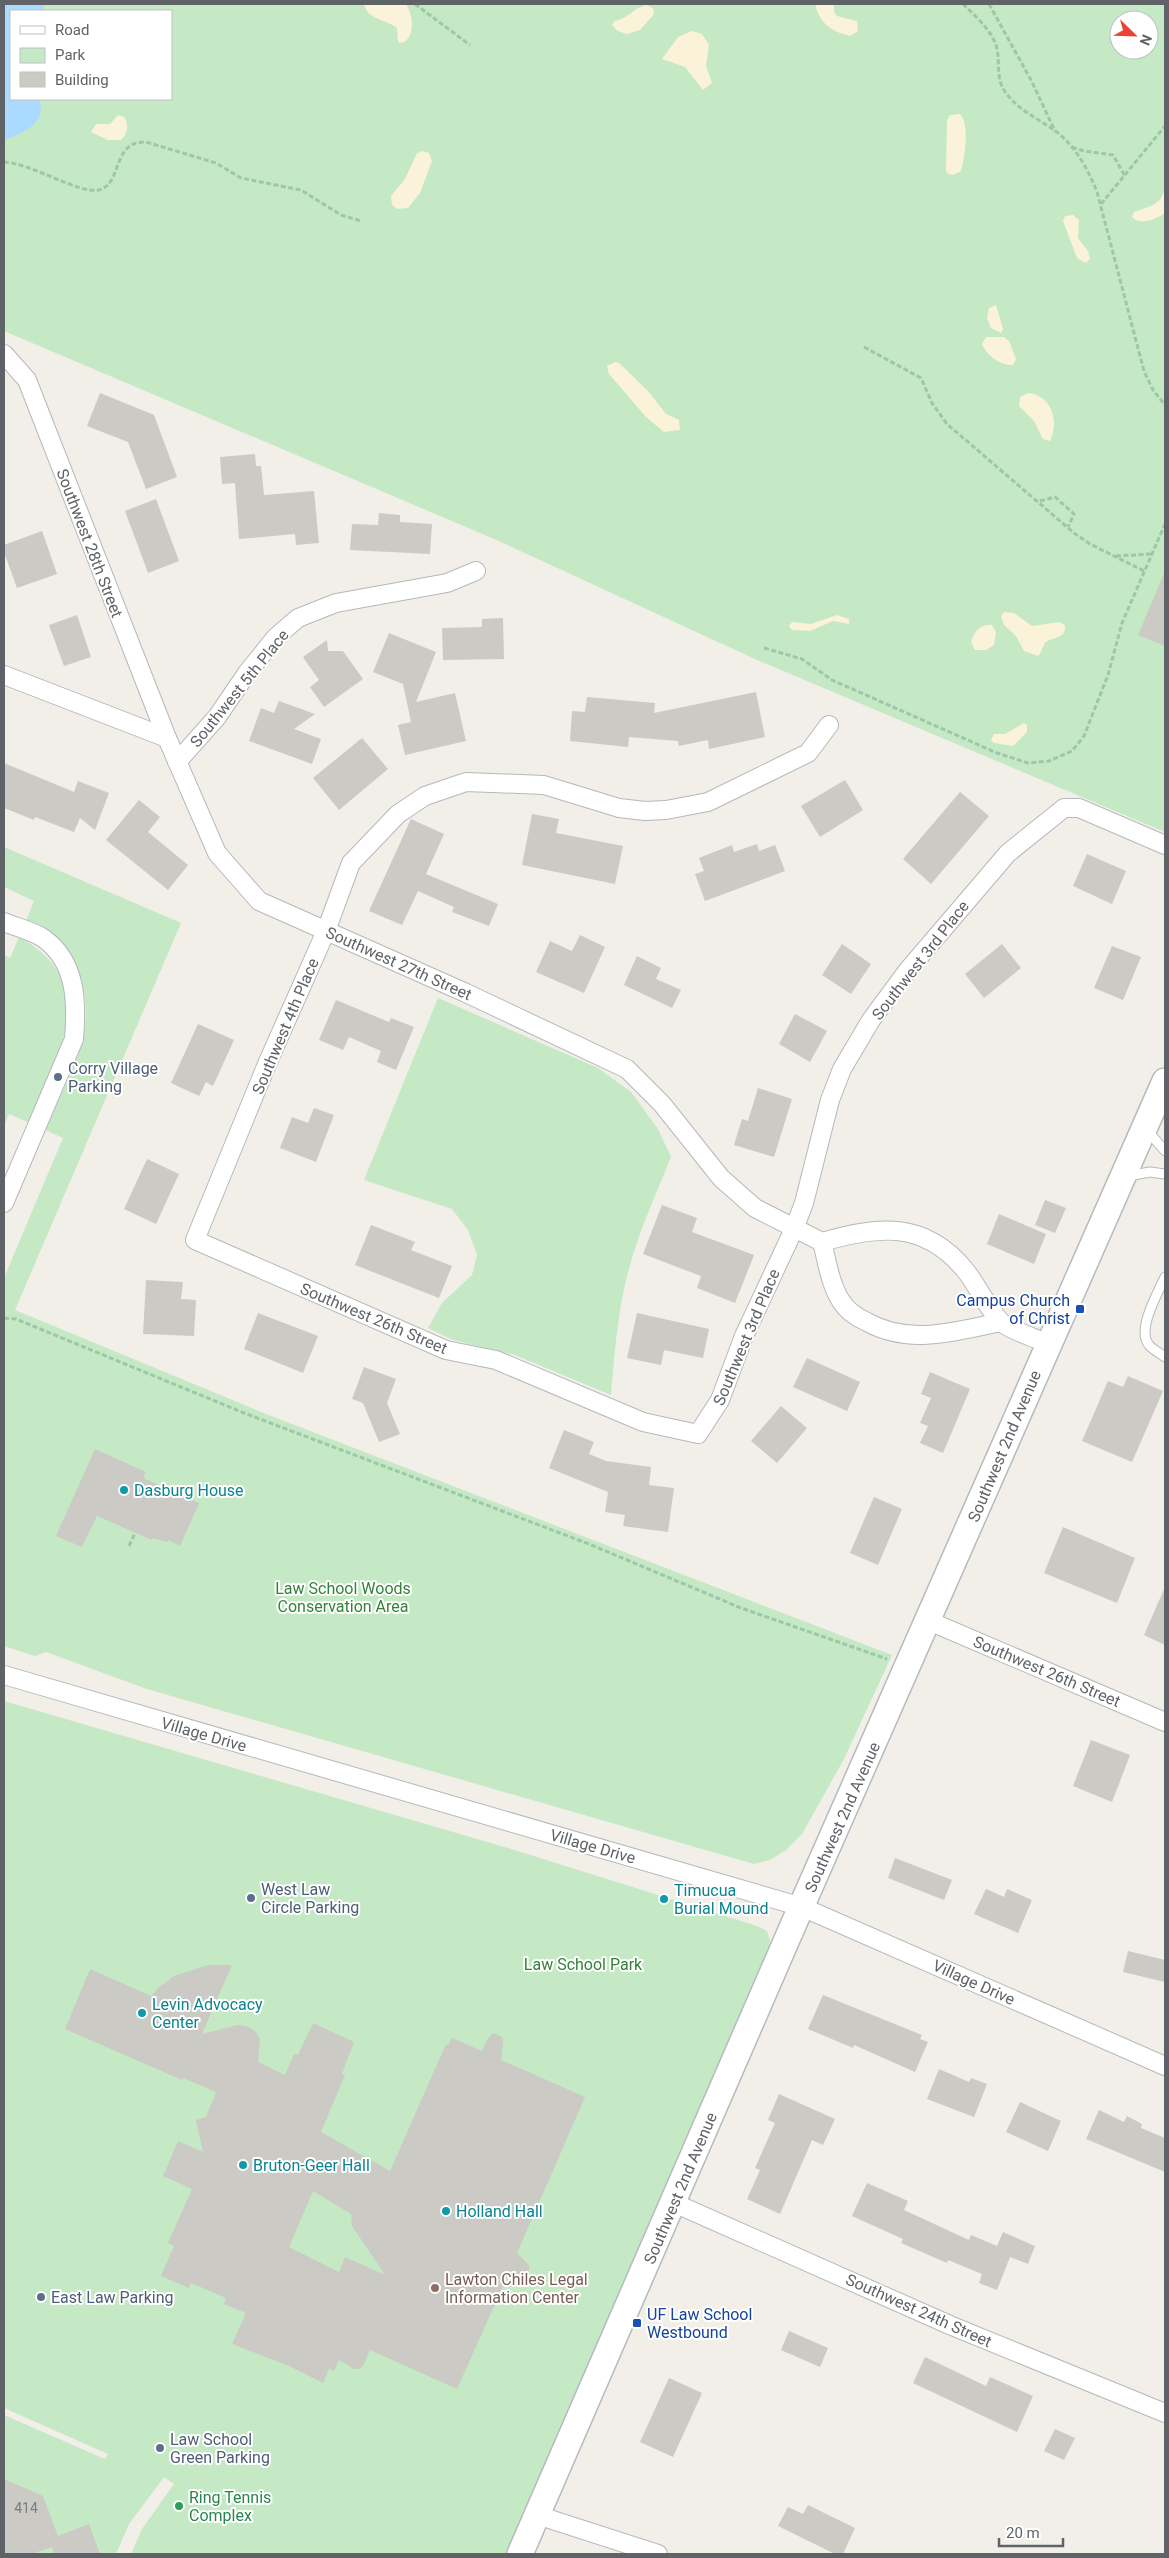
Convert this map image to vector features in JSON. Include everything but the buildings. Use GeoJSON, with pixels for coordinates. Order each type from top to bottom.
{"type":"FeatureCollection","features":[{"type":"Feature","properties":{"kind":"main road","name":"Southwest 2nd Avenue"},"geometry":{"type":"LineString","coordinates":[[520,2554],[1165,1080]]}},
{"type":"Feature","properties":{"kind":"street","name":"Southwest 28th Street"},"geometry":{"type":"LineString","coordinates":[[4,354],[27,380],[167,738]]}},
{"type":"Feature","properties":{"kind":"street","name":"Southwest 5th Place"},"geometry":{"type":"LineString","coordinates":[[177,762],[217,717],[247,673],[276,637],[298,618],[336,603],[447,583],[476,571]]}},
{"type":"Feature","properties":{"kind":"street"},"geometry":{"type":"LineString","coordinates":[[4,675],[167,738]]}},
{"type":"Feature","properties":{"kind":"street","name":"Southwest 4th Place"},"geometry":{"type":"LineString","coordinates":[[195,1240],[267,1064],[326,931],[351,863],[398,814],[425,796],[466,782],[544,785],[619,808],[666,810],[708,802],[769,774],[808,753],[829,725]]}},
{"type":"Feature","properties":{"kind":"street","name":"Southwest 27th Street"},"geometry":{"type":"LineString","coordinates":[[167,738],[217,853],[259,901],[627,1069],[662,1104],[721,1178],[755,1208],[822,1242]]}},
{"type":"Feature","properties":{"kind":"street","name":"Southwest 3rd Place"},"geometry":{"type":"LineString","coordinates":[[698,1434],[720,1400],[744,1336],[794,1229],[804,1203],[830,1100],[842,1069],[871,1020],[908,970],[1008,853],[1064,808],[1079,808],[1165,845]]}},
{"type":"Feature","properties":{"kind":"street"},"geometry":{"type":"LineString","coordinates":[[4,922],[43,938],[65,963],[72,976],[76,1017],[74,1039],[4,1203]]}},
{"type":"Feature","properties":{"kind":"street"},"geometry":{"type":"LineString","coordinates":[[1001,1322],[924,1336],[898,1334],[883,1330],[858,1317],[840,1300],[831,1278],[822,1242],[864,1231],[880,1230],[896,1230],[926,1240],[949,1254],[962,1266],[1001,1322],[1048,1344]]}},
{"type":"Feature","properties":{"kind":"street","name":"Southwest 26th Street"},"geometry":{"type":"LineString","coordinates":[[195,1240],[446,1350],[496,1360],[642,1422],[698,1434]]}},
{"type":"Feature","properties":{"kind":"street","name":"Southwest 26th Street"},"geometry":{"type":"LineString","coordinates":[[929,1621],[1165,1722]]}},
{"type":"Feature","properties":{"kind":"street","name":"Village Drive"},"geometry":{"type":"LineString","coordinates":[[4,1675],[802,1907],[1165,2066]]}},
{"type":"Feature","properties":{"kind":"street","name":"Southwest 24th Street"},"geometry":{"type":"LineString","coordinates":[[674,2203],[952,2326],[1165,2413]]}},
{"type":"Feature","properties":{"kind":"street"},"geometry":{"type":"LineString","coordinates":[[537,2515],[658,2554]]}},
{"type":"Feature","properties":{"kind":"lane"},"geometry":{"type":"LineString","coordinates":[[1145,1127],[1165,1151]]}},
{"type":"Feature","properties":{"kind":"lane"},"geometry":{"type":"LineString","coordinates":[[1122,1177],[1138,1172],[1165,1174]]}},
{"type":"Feature","properties":{"kind":"lane"},"geometry":{"type":"LineString","coordinates":[[1165,1278],[1147,1317],[1145,1333],[1148,1344],[1165,1357]]}},
{"type":"Feature","properties":{"kind":"path"},"geometry":{"type":"LineString","coordinates":[[415,4],[470,45]]}},
{"type":"Feature","properties":{"kind":"path"},"geometry":{"type":"LineString","coordinates":[[963,4],[983,25],[995,43],[999,76],[1004,90],[1020,108],[1056,131],[1072,146],[1091,177],[1101,205],[1144,371],[1153,390],[1165,405]]}},
{"type":"Feature","properties":{"kind":"path"},"geometry":{"type":"LineString","coordinates":[[989,4],[1031,80],[1056,131]]}},
{"type":"Feature","properties":{"kind":"path"},"geometry":{"type":"LineString","coordinates":[[1101,205],[1165,126]]}},
{"type":"Feature","properties":{"kind":"path"},"geometry":{"type":"LineString","coordinates":[[4,162],[39,170],[86,191],[98,190],[107,187],[126,148],[136,142],[146,142],[216,162],[241,178],[301,190],[341,215],[361,220]]}},
{"type":"Feature","properties":{"kind":"path"},"geometry":{"type":"LineString","coordinates":[[1072,146],[1084,151],[1113,155],[1125,176]]}},
{"type":"Feature","properties":{"kind":"path"},"geometry":{"type":"LineString","coordinates":[[864,346],[921,378],[932,403],[947,424],[1068,527],[1090,544],[1146,572]]}},
{"type":"Feature","properties":{"kind":"path"},"geometry":{"type":"LineString","coordinates":[[1039,501],[1055,496],[1069,508],[1074,514],[1068,527]]}},
{"type":"Feature","properties":{"kind":"path"},"geometry":{"type":"LineString","coordinates":[[764,648],[785,652],[802,659],[832,680],[997,753],[1021,762],[1043,762],[1072,751],[1084,736],[1108,675],[1122,623],[1146,572],[1165,524]]}},
{"type":"Feature","properties":{"kind":"path"},"geometry":{"type":"LineString","coordinates":[[1115,556],[1153,554]]}},
{"type":"Feature","properties":{"kind":"path"},"geometry":{"type":"LineString","coordinates":[[4,1318],[24,1323],[244,1413],[580,1540],[741,1608],[890,1660]]}},
{"type":"Feature","properties":{"kind":"path"},"geometry":{"type":"LineString","coordinates":[[129,1546],[135,1533]]}},
{"type":"Feature","properties":{"kind":"green space"},"geometry":{"type":"Polygon","coordinates":[[[4,4],[1165,4],[1165,832],[757,660],[499,541],[4,331],[4,4]]]}},
{"type":"Feature","properties":{"kind":"green space","name":"Law School Woods Conservation Area"},"geometry":{"type":"Polygon","coordinates":[[[4,847],[181,923],[15,1310],[266,1414],[892,1655],[844,1759],[802,1834],[786,1850],[770,1860],[754,1864],[147,1689],[46,1652],[35,1656],[4,1646],[4,1278],[63,1138],[46,1130],[79,1051],[85,1026],[86,1011],[82,981],[70,954],[50,933],[26,921],[34,901],[4,887],[4,847]]]}},
{"type":"Feature","properties":{"kind":"green space"},"geometry":{"type":"Polygon","coordinates":[[[19,937],[45,956],[60,976],[67,999],[66,1022],[61,1047],[30,1123],[9,1114],[4,1126],[4,955],[10,958],[19,937]]]}},
{"type":"Feature","properties":{"kind":"green space"},"geometry":{"type":"Polygon","coordinates":[[[438,998],[598,1068],[631,1092],[658,1129],[671,1157],[639,1236],[629,1268],[618,1325],[611,1395],[515,1355],[453,1340],[428,1328],[442,1303],[472,1275],[477,1255],[468,1230],[452,1209],[364,1180],[438,998]]]}},
{"type":"Feature","properties":{"kind":"green space","name":"Law School Park"},"geometry":{"type":"Polygon","coordinates":[[[4,1701],[508,1848],[757,1926],[767,1931],[770,1941],[768,1953],[506,2554],[131,2554],[142,2529],[174,2484],[164,2477],[129,2524],[116,2554],[4,2554],[4,2415],[105,2459],[108,2454],[4,2408],[4,1701]]]}},
{"type":"Feature","properties":{"kind":"sand"},"geometry":{"type":"Polygon","coordinates":[[[364,4],[406,4],[412,19],[410,35],[403,43],[398,42],[397,28],[373,17],[364,4]]]}},
{"type":"Feature","properties":{"kind":"sand"},"geometry":{"type":"Polygon","coordinates":[[[815,4],[834,4],[834,12],[837,16],[857,21],[858,31],[850,36],[837,32],[827,26],[820,17],[815,4]]]}},
{"type":"Feature","properties":{"kind":"sand"},"geometry":{"type":"Polygon","coordinates":[[[646,5],[653,8],[654,14],[640,30],[627,34],[618,31],[612,25],[615,21],[646,5]]]}},
{"type":"Feature","properties":{"kind":"sand"},"geometry":{"type":"Polygon","coordinates":[[[692,31],[702,34],[709,45],[706,66],[712,83],[703,90],[685,67],[662,59],[678,37],[692,31]]]}},
{"type":"Feature","properties":{"kind":"sand"},"geometry":{"type":"Polygon","coordinates":[[[960,114],[966,133],[964,160],[960,172],[952,175],[947,173],[946,170],[947,120],[950,115],[960,114]]]}},
{"type":"Feature","properties":{"kind":"sand"},"geometry":{"type":"Polygon","coordinates":[[[118,115],[124,117],[127,126],[125,135],[121,140],[108,140],[91,132],[96,124],[110,124],[118,115]]]}},
{"type":"Feature","properties":{"kind":"sand"},"geometry":{"type":"Polygon","coordinates":[[[423,151],[429,153],[432,161],[420,193],[408,208],[397,209],[392,205],[391,196],[405,179],[417,153],[423,151]]]}},
{"type":"Feature","properties":{"kind":"sand"},"geometry":{"type":"Polygon","coordinates":[[[1165,187],[1165,213],[1144,221],[1135,220],[1132,217],[1134,212],[1158,201],[1165,187]]]}},
{"type":"Feature","properties":{"kind":"sand"},"geometry":{"type":"Polygon","coordinates":[[[1073,215],[1079,220],[1078,238],[1088,251],[1090,259],[1086,263],[1077,258],[1063,221],[1065,216],[1073,215]]]}},
{"type":"Feature","properties":{"kind":"sand"},"geometry":{"type":"Polygon","coordinates":[[[996,305],[1003,329],[1001,333],[991,328],[987,318],[989,308],[996,305]]]}},
{"type":"Feature","properties":{"kind":"sand"},"geometry":{"type":"Polygon","coordinates":[[[986,337],[1004,337],[1009,341],[1016,359],[1013,365],[999,362],[987,352],[982,344],[986,337]]]}},
{"type":"Feature","properties":{"kind":"sand"},"geometry":{"type":"Polygon","coordinates":[[[615,362],[619,363],[648,391],[666,414],[679,420],[680,430],[664,432],[646,417],[609,374],[607,366],[615,362]]]}},
{"type":"Feature","properties":{"kind":"sand"},"geometry":{"type":"Polygon","coordinates":[[[1028,393],[1043,399],[1051,410],[1054,425],[1050,441],[1043,439],[1034,421],[1019,406],[1020,397],[1028,393]]]}},
{"type":"Feature","properties":{"kind":"sand"},"geometry":{"type":"Polygon","coordinates":[[[1004,612],[1014,613],[1032,626],[1059,622],[1065,625],[1065,630],[1062,635],[1046,642],[1038,656],[1024,651],[1016,636],[1004,625],[1001,616],[1004,612]]]}},
{"type":"Feature","properties":{"kind":"sand"},"geometry":{"type":"Polygon","coordinates":[[[837,615],[849,619],[849,624],[833,621],[810,631],[792,630],[789,626],[792,622],[811,624],[837,615]]]}},
{"type":"Feature","properties":{"kind":"sand"},"geometry":{"type":"Polygon","coordinates":[[[992,625],[996,632],[994,645],[986,650],[975,650],[971,642],[976,632],[981,627],[992,625]]]}},
{"type":"Feature","properties":{"kind":"sand"},"geometry":{"type":"Polygon","coordinates":[[[1024,723],[1027,725],[1027,732],[1013,746],[994,743],[991,740],[994,734],[1005,734],[1024,723]]]}},
{"type":"Feature","properties":{"kind":"water"},"geometry":{"type":"Polygon","coordinates":[[[4,4],[45,4],[42,10],[10,10],[10,100],[39,100],[41,107],[40,115],[32,126],[4,140],[4,4]]]}},
{"type":"Feature","properties":{"kind":"place","name":"Corry Village Parking"},"geometry":{"type":"Point","coordinates":[58,1077]}},
{"type":"Feature","properties":{"kind":"place","name":"Campus Church of Christ"},"geometry":{"type":"Point","coordinates":[1080,1309]}},
{"type":"Feature","properties":{"kind":"place","name":"Dasburg House"},"geometry":{"type":"Point","coordinates":[124,1490]}},
{"type":"Feature","properties":{"kind":"place","name":"West Law Circle Parking"},"geometry":{"type":"Point","coordinates":[251,1898]}},
{"type":"Feature","properties":{"kind":"place","name":"Timucua Burial Mound"},"geometry":{"type":"Point","coordinates":[664,1899]}},
{"type":"Feature","properties":{"kind":"place","name":"Levin Advocacy Center"},"geometry":{"type":"Point","coordinates":[142,2013]}},
{"type":"Feature","properties":{"kind":"place","name":"Bruton-Geer Hall"},"geometry":{"type":"Point","coordinates":[243,2165]}},
{"type":"Feature","properties":{"kind":"place","name":"Holland Hall"},"geometry":{"type":"Point","coordinates":[446,2211]}},
{"type":"Feature","properties":{"kind":"place","name":"Lawton Chiles Legal Information Center"},"geometry":{"type":"Point","coordinates":[435,2288]}},
{"type":"Feature","properties":{"kind":"place","name":"East Law Parking"},"geometry":{"type":"Point","coordinates":[41,2297]}},
{"type":"Feature","properties":{"kind":"place","name":"UF Law School Westbound"},"geometry":{"type":"Point","coordinates":[637,2323]}},
{"type":"Feature","properties":{"kind":"place","name":"Law School Green Parking"},"geometry":{"type":"Point","coordinates":[160,2448]}},
{"type":"Feature","properties":{"kind":"place","name":"Ring Tennis Complex"},"geometry":{"type":"Point","coordinates":[179,2506]}}]}
